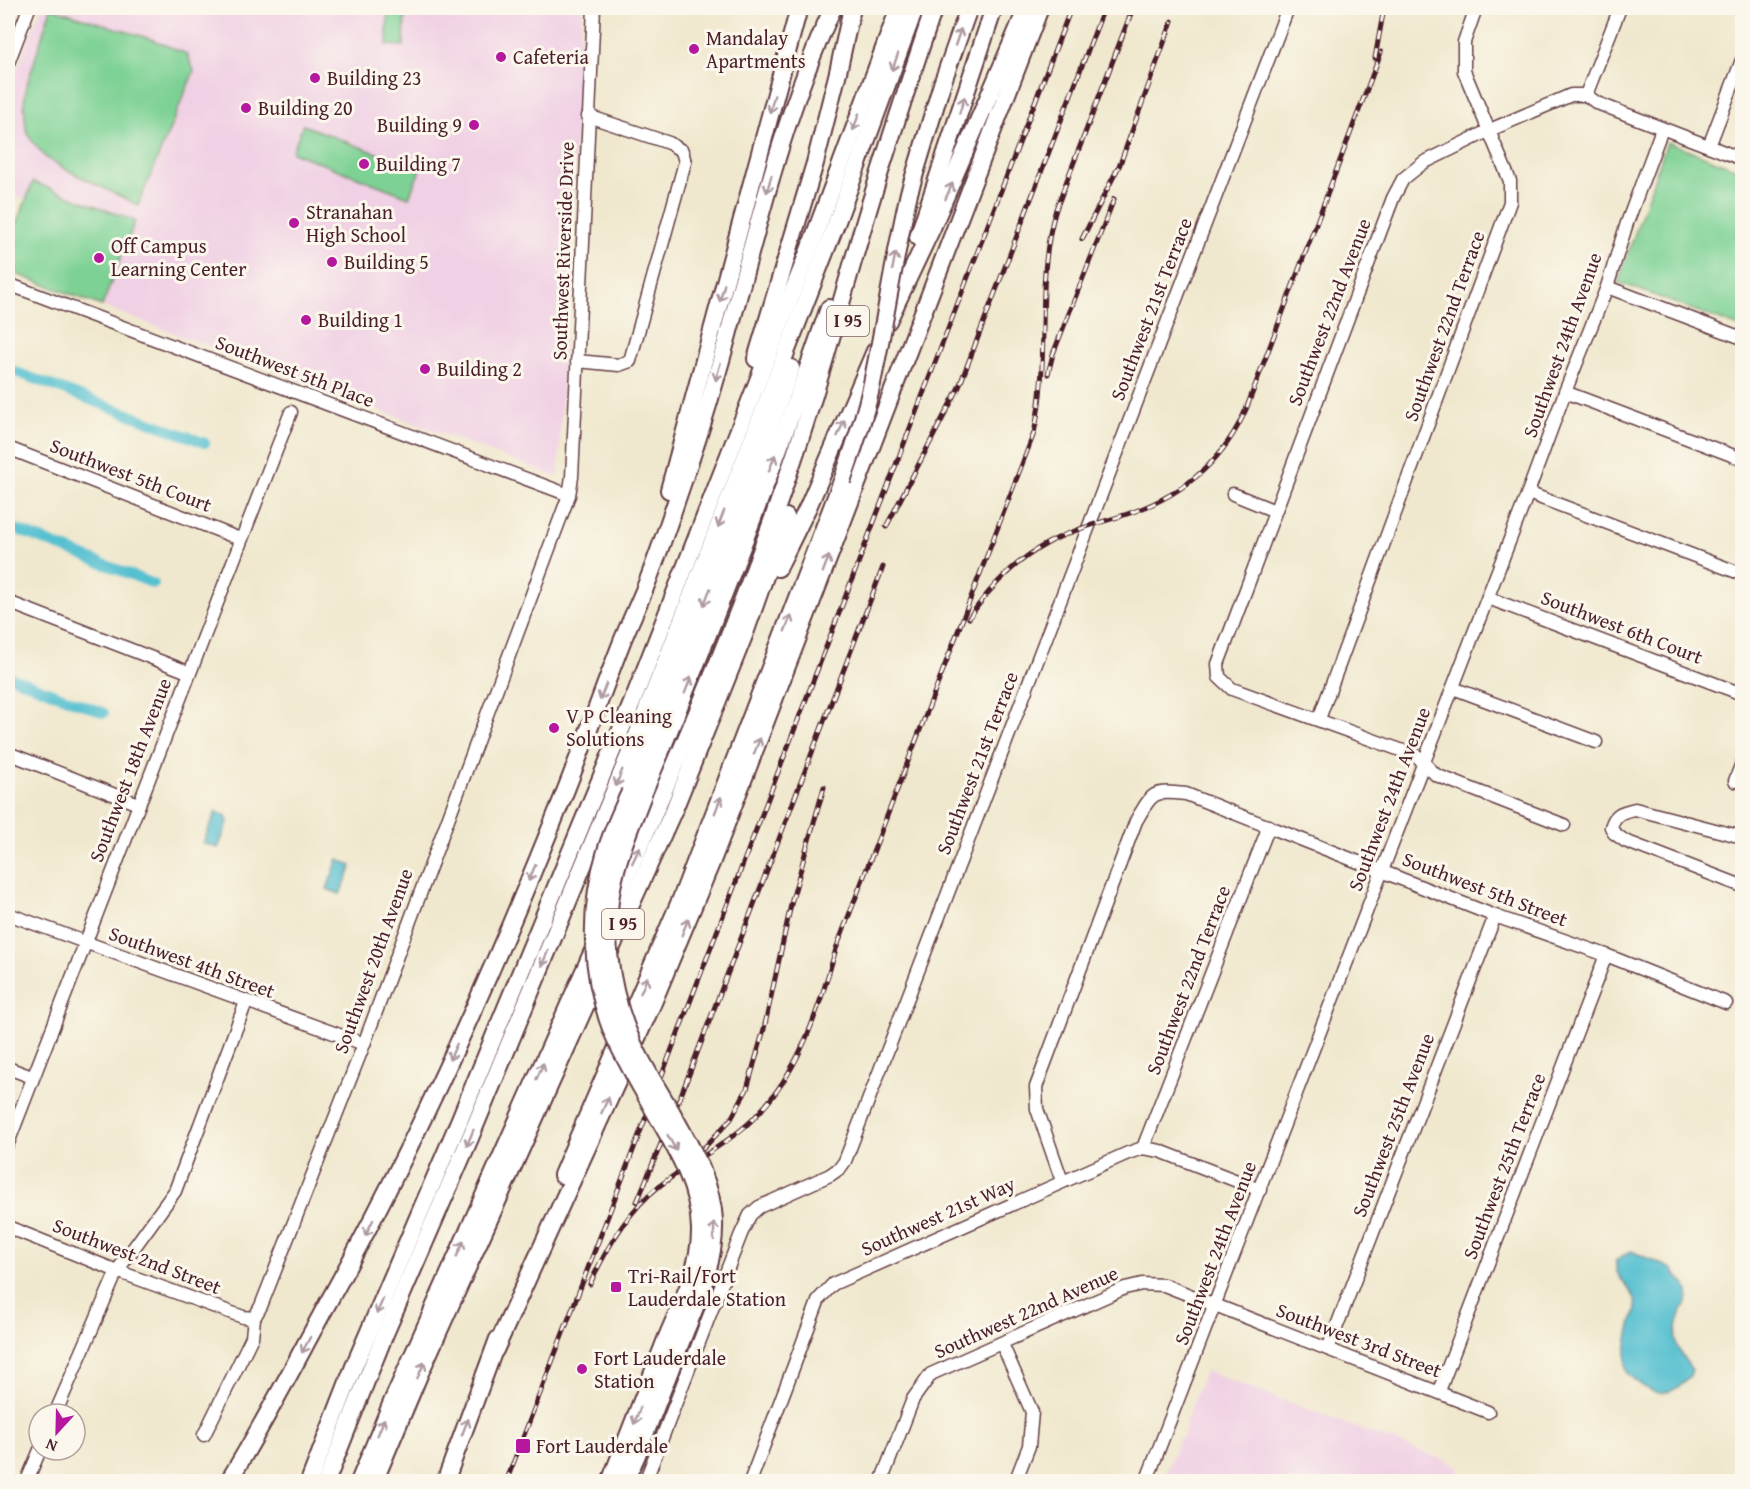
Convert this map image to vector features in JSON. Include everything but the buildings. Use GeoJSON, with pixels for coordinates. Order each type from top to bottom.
{"type":"FeatureCollection","features":[{"type":"Feature","properties":{"kind":"highway"},"geometry":{"type":"LineString","coordinates":[[624,637],[667,498],[799,8]]}},
{"type":"Feature","properties":{"kind":"highway"},"geometry":{"type":"LineString","coordinates":[[228,1482],[261,1430],[353,1260],[433,1096],[531,875],[645,588],[695,445],[784,134],[815,49],[833,8]]}},
{"type":"Feature","properties":{"kind":"highway"},"geometry":{"type":"LineString","coordinates":[[728,454],[778,279],[815,163],[852,8]]}},
{"type":"Feature","properties":{"kind":"highway"},"geometry":{"type":"LineString","coordinates":[[309,1482],[355,1364],[591,804],[811,245],[899,8]]}},
{"type":"Feature","properties":{"kind":"highway"},"geometry":{"type":"LineString","coordinates":[[326,1482],[634,743],[836,224],[915,8]]}},
{"type":"Feature","properties":{"kind":"highway"},"geometry":{"type":"LineString","coordinates":[[359,1482],[392,1402],[654,816],[730,635],[801,438],[892,133],[934,8]]}},
{"type":"Feature","properties":{"kind":"highway","name":"I 95"},"geometry":{"type":"LineString","coordinates":[[374,1482],[428,1353],[660,843],[745,633],[800,477],[902,137],[946,8]]}},
{"type":"Feature","properties":{"kind":"highway"},"geometry":{"type":"LineString","coordinates":[[444,1482],[495,1350],[513,1296],[567,1163],[697,860],[842,481],[871,389],[891,274],[909,193],[942,84],[969,8]]}},
{"type":"Feature","properties":{"kind":"highway"},"geometry":{"type":"LineString","coordinates":[[897,300],[994,8]]}},
{"type":"Feature","properties":{"kind":"highway"},"geometry":{"type":"LineString","coordinates":[[745,633],[808,507],[897,300],[932,230],[1027,8]]}},
{"type":"Feature","properties":{"kind":"highway"},"geometry":{"type":"LineString","coordinates":[[495,1350],[652,1005],[712,861],[1040,8]]}},
{"type":"Feature","properties":{"kind":"highway"},"geometry":{"type":"LineString","coordinates":[[624,1482],[636,1457],[672,1344],[699,1250],[700,1229],[697,1199],[683,1162],[634,1076],[612,1029],[600,991],[594,945],[595,904],[602,866],[609,842],[636,795],[693,673],[799,394],[862,214],[875,170],[892,133]]}},
{"type":"Feature","properties":{"kind":"highway"},"geometry":{"type":"LineString","coordinates":[[636,795],[744,502],[795,356],[836,224]]}},
{"type":"Feature","properties":{"kind":"highway"},"geometry":{"type":"LineString","coordinates":[[610,1482],[672,1344]]}},
{"type":"Feature","properties":{"kind":"highway"},"geometry":{"type":"LineString","coordinates":[[239,1482],[261,1430]]}},
{"type":"Feature","properties":{"kind":"street"},"geometry":{"type":"LineString","coordinates":[[8,63],[30,8]]}},
{"type":"Feature","properties":{"kind":"street","name":"Southwest Riverside Drive"},"geometry":{"type":"LineString","coordinates":[[569,495],[578,361],[594,8]]}},
{"type":"Feature","properties":{"kind":"street","name":"Southwest 21st Terrace"},"geometry":{"type":"LineString","coordinates":[[645,1482],[750,1215],[764,1204],[830,1175],[845,1161],[1288,8]]}},
{"type":"Feature","properties":{"kind":"street"},"geometry":{"type":"LineString","coordinates":[[1476,8],[1464,42],[1464,71],[1490,130],[1571,94],[1586,95],[1597,103],[1743,159]]}},
{"type":"Feature","properties":{"kind":"street"},"geometry":{"type":"LineString","coordinates":[[1586,95],[1620,8]]}},
{"type":"Feature","properties":{"kind":"street"},"geometry":{"type":"LineString","coordinates":[[1709,146],[1743,60]]}},
{"type":"Feature","properties":{"kind":"street"},"geometry":{"type":"LineString","coordinates":[[578,361],[619,365],[630,361],[685,162],[682,151],[669,143],[588,116]]}},
{"type":"Feature","properties":{"kind":"street","name":"Southwest 24th Avenue"},"geometry":{"type":"LineString","coordinates":[[1146,1482],[1607,287],[1627,223],[1662,129]]}},
{"type":"Feature","properties":{"kind":"street","name":"Southwest 22nd Avenue"},"geometry":{"type":"LineString","coordinates":[[1319,719],[1232,689],[1219,677],[1218,664],[1393,198],[1403,179],[1423,163],[1490,130]]}},
{"type":"Feature","properties":{"kind":"street","name":"Southwest 22nd Terrace"},"geometry":{"type":"LineString","coordinates":[[1319,719],[1510,202],[1510,181],[1490,130]]}},
{"type":"Feature","properties":{"kind":"street","name":"Southwest 5th Place"},"geometry":{"type":"LineString","coordinates":[[8,284],[569,495]]}},
{"type":"Feature","properties":{"kind":"street"},"geometry":{"type":"LineString","coordinates":[[1607,287],[1743,338]]}},
{"type":"Feature","properties":{"kind":"street"},"geometry":{"type":"LineString","coordinates":[[1565,392],[1743,459]]}},
{"type":"Feature","properties":{"kind":"street","name":"Southwest 18th Avenue"},"geometry":{"type":"LineString","coordinates":[[8,1143],[188,672],[291,412]]}},
{"type":"Feature","properties":{"kind":"street","name":"Southwest 5th Court"},"geometry":{"type":"LineString","coordinates":[[8,448],[240,539]]}},
{"type":"Feature","properties":{"kind":"street"},"geometry":{"type":"LineString","coordinates":[[1528,493],[1743,574]]}},
{"type":"Feature","properties":{"kind":"street"},"geometry":{"type":"LineString","coordinates":[[1233,494],[1275,511]]}},
{"type":"Feature","properties":{"kind":"street","name":"Southwest 20th Avenue"},"geometry":{"type":"LineString","coordinates":[[204,1435],[252,1336],[254,1318],[364,1044],[569,495]]}},
{"type":"Feature","properties":{"kind":"street","name":"Southwest 6th Court"},"geometry":{"type":"LineString","coordinates":[[1488,598],[1743,694]]}},
{"type":"Feature","properties":{"kind":"street"},"geometry":{"type":"LineString","coordinates":[[8,602],[188,672]]}},
{"type":"Feature","properties":{"kind":"street"},"geometry":{"type":"LineString","coordinates":[[1453,688],[1596,742]]}},
{"type":"Feature","properties":{"kind":"street"},"geometry":{"type":"LineString","coordinates":[[1319,719],[1417,756],[1436,776],[1564,825]]}},
{"type":"Feature","properties":{"kind":"street"},"geometry":{"type":"LineString","coordinates":[[8,753],[138,804]]}},
{"type":"Feature","properties":{"kind":"street"},"geometry":{"type":"LineString","coordinates":[[1735,782],[1743,763]]}},
{"type":"Feature","properties":{"kind":"street","name":"Southwest 5th Street"},"geometry":{"type":"LineString","coordinates":[[1062,1181],[1037,1108],[1036,1087],[1136,821],[1149,800],[1162,791],[1186,794],[1495,916],[1606,955],[1726,1003]]}},
{"type":"Feature","properties":{"kind":"street"},"geometry":{"type":"LineString","coordinates":[[1743,837],[1635,809],[1614,817],[1611,827],[1614,833],[1625,841],[1743,886]]}},
{"type":"Feature","properties":{"kind":"street","name":"Southwest 22nd Terrace"},"geometry":{"type":"LineString","coordinates":[[1143,1148],[1269,826]]}},
{"type":"Feature","properties":{"kind":"street","name":"Southwest 4th Street"},"geometry":{"type":"LineString","coordinates":[[8,914],[364,1044]]}},
{"type":"Feature","properties":{"kind":"street","name":"Southwest 25th Avenue"},"geometry":{"type":"LineString","coordinates":[[1328,1348],[1495,916]]}},
{"type":"Feature","properties":{"kind":"street","name":"Southwest 25th Terrace"},"geometry":{"type":"LineString","coordinates":[[1439,1391],[1606,955]]}},
{"type":"Feature","properties":{"kind":"street"},"geometry":{"type":"LineString","coordinates":[[60,1402],[117,1271],[175,1191],[246,1002]]}},
{"type":"Feature","properties":{"kind":"street"},"geometry":{"type":"LineString","coordinates":[[8,1068],[32,1077]]}},
{"type":"Feature","properties":{"kind":"street"},"geometry":{"type":"LineString","coordinates":[[1143,1148],[1160,1151],[1260,1190]]}},
{"type":"Feature","properties":{"kind":"street","name":"Southwest 21st Way"},"geometry":{"type":"LineString","coordinates":[[750,1482],[819,1299],[833,1284],[1062,1181],[1143,1148]]}},
{"type":"Feature","properties":{"kind":"street","name":"Southwest 2nd Street"},"geometry":{"type":"LineString","coordinates":[[8,1227],[117,1271],[243,1317],[254,1318]]}},
{"type":"Feature","properties":{"kind":"street","name":"Southwest 22nd Avenue"},"geometry":{"type":"LineString","coordinates":[[881,1482],[912,1399],[931,1374],[1125,1288],[1142,1284],[1164,1285],[1215,1305]]}},
{"type":"Feature","properties":{"kind":"street","name":"Southwest 3rd Street"},"geometry":{"type":"LineString","coordinates":[[1215,1305],[1488,1412]]}},
{"type":"Feature","properties":{"kind":"street"},"geometry":{"type":"LineString","coordinates":[[1002,1344],[1032,1412],[1029,1446],[1015,1482]]}},
{"type":"Feature","properties":{"kind":"street"},"geometry":{"type":"LineString","coordinates":[[28,1478],[35,1462]]}},
{"type":"Feature","properties":{"kind":"shaded area","name":"Stranahan High School"},"geometry":{"type":"Polygon","coordinates":[[[41,8],[582,8],[558,477],[8,271],[8,247],[26,200],[8,193],[8,92],[41,8]]]}},
{"type":"Feature","properties":{"kind":"shaded area"},"geometry":{"type":"Polygon","coordinates":[[[1205,1371],[1460,1466],[1457,1474],[1465,1477],[1463,1481],[1163,1481],[1179,1438],[1182,1439],[1187,1426],[1184,1425],[1205,1371]]]}},
{"type":"Feature","properties":{"kind":"green space"},"geometry":{"type":"Polygon","coordinates":[[[51,8],[151,39],[187,54],[194,71],[138,205],[45,157],[26,129],[24,103],[26,88],[51,8]]]}},
{"type":"Feature","properties":{"kind":"green space"},"geometry":{"type":"Polygon","coordinates":[[[388,8],[405,8],[404,46],[387,45],[388,8]]]}},
{"type":"Feature","properties":{"kind":"green space","name":"Building 7"},"geometry":{"type":"Polygon","coordinates":[[[303,125],[420,170],[409,197],[292,152],[303,125]]]}},
{"type":"Feature","properties":{"kind":"green space"},"geometry":{"type":"Polygon","coordinates":[[[1667,142],[1742,171],[1742,328],[1618,282],[1667,142]]]}},
{"type":"Feature","properties":{"kind":"green space"},"geometry":{"type":"Polygon","coordinates":[[[33,182],[135,221],[102,306],[8,271],[8,247],[33,182]]]}},
{"type":"Feature","properties":{"kind":"water"},"geometry":{"type":"Polygon","coordinates":[[[216,812],[226,816],[228,823],[218,848],[203,843],[216,812]]]}},
{"type":"Feature","properties":{"kind":"water"},"geometry":{"type":"Polygon","coordinates":[[[338,859],[352,866],[340,894],[327,889],[338,859]]]}},
{"type":"Feature","properties":{"kind":"water"},"geometry":{"type":"Polygon","coordinates":[[[1631,1251],[1672,1269],[1687,1289],[1688,1298],[1677,1328],[1676,1341],[1681,1354],[1692,1370],[1685,1382],[1666,1393],[1646,1388],[1627,1373],[1626,1350],[1636,1307],[1633,1295],[1618,1274],[1616,1260],[1631,1251]]]}},
{"type":"Feature","properties":{"kind":"waterway"},"geometry":{"type":"LineString","coordinates":[[8,369],[205,443]]}},
{"type":"Feature","properties":{"kind":"waterway"},"geometry":{"type":"LineString","coordinates":[[8,526],[154,584]]}},
{"type":"Feature","properties":{"kind":"waterway"},"geometry":{"type":"LineString","coordinates":[[8,676],[104,713]]}},
{"type":"Feature","properties":{"kind":"railway"},"geometry":{"type":"LineString","coordinates":[[506,1482],[1071,8]]}},
{"type":"Feature","properties":{"kind":"railway"},"geometry":{"type":"LineString","coordinates":[[886,527],[959,387],[1104,8]]}},
{"type":"Feature","properties":{"kind":"railway"},"geometry":{"type":"LineString","coordinates":[[590,1284],[610,1245],[636,1208],[657,1188],[728,1140],[750,1122],[782,1084],[805,1042],[836,949],[1034,433],[1042,377],[1044,292],[1049,236],[1056,209],[1133,8]]}},
{"type":"Feature","properties":{"kind":"railway"},"geometry":{"type":"LineString","coordinates":[[1375,58],[1384,8]]}},
{"type":"Feature","properties":{"kind":"railway"},"geometry":{"type":"LineString","coordinates":[[1082,239],[1120,164],[1172,21]]}},
{"type":"Feature","properties":{"kind":"railway"},"geometry":{"type":"LineString","coordinates":[[969,618],[1004,576],[1036,550],[1069,533],[1133,512],[1170,495],[1202,472],[1227,443],[1247,407],[1381,52]]}},
{"type":"Feature","properties":{"kind":"railway"},"geometry":{"type":"LineString","coordinates":[[1048,374],[1053,354],[1114,199]]}},
{"type":"Feature","properties":{"kind":"railway"},"geometry":{"type":"LineString","coordinates":[[637,1202],[683,1090],[883,567]]}},
{"type":"Feature","properties":{"kind":"railway"},"geometry":{"type":"LineString","coordinates":[[701,1151],[731,1119],[747,1089],[764,1029],[792,900],[824,787]]}},
{"type":"Feature","properties":{"kind":"place","name":"Mandalay Apartments"},"geometry":{"type":"Point","coordinates":[694,49]}},
{"type":"Feature","properties":{"kind":"place","name":"Cafeteria"},"geometry":{"type":"Point","coordinates":[501,57]}},
{"type":"Feature","properties":{"kind":"place","name":"Building 23"},"geometry":{"type":"Point","coordinates":[315,78]}},
{"type":"Feature","properties":{"kind":"place","name":"Building 20"},"geometry":{"type":"Point","coordinates":[246,108]}},
{"type":"Feature","properties":{"kind":"place","name":"Building 9"},"geometry":{"type":"Point","coordinates":[474,125]}},
{"type":"Feature","properties":{"kind":"place","name":"Building 7"},"geometry":{"type":"Point","coordinates":[364,164]}},
{"type":"Feature","properties":{"kind":"place","name":"Stranahan High School"},"geometry":{"type":"Point","coordinates":[294,223]}},
{"type":"Feature","properties":{"kind":"place","name":"Off Campus Learning Center"},"geometry":{"type":"Point","coordinates":[99,258]}},
{"type":"Feature","properties":{"kind":"place","name":"Building 5"},"geometry":{"type":"Point","coordinates":[332,262]}},
{"type":"Feature","properties":{"kind":"place","name":"Building 1"},"geometry":{"type":"Point","coordinates":[306,320]}},
{"type":"Feature","properties":{"kind":"place","name":"Building 2"},"geometry":{"type":"Point","coordinates":[425,369]}},
{"type":"Feature","properties":{"kind":"place","name":"V P Cleaning Solutions"},"geometry":{"type":"Point","coordinates":[554,728]}},
{"type":"Feature","properties":{"kind":"place","name":"Tri-Rail/Fort Lauderdale Station"},"geometry":{"type":"Point","coordinates":[616,1287]}},
{"type":"Feature","properties":{"kind":"place","name":"Fort Lauderdale Station"},"geometry":{"type":"Point","coordinates":[582,1369]}},
{"type":"Feature","properties":{"kind":"place","name":"Fort Lauderdale"},"geometry":{"type":"Point","coordinates":[523,1446]}}]}
